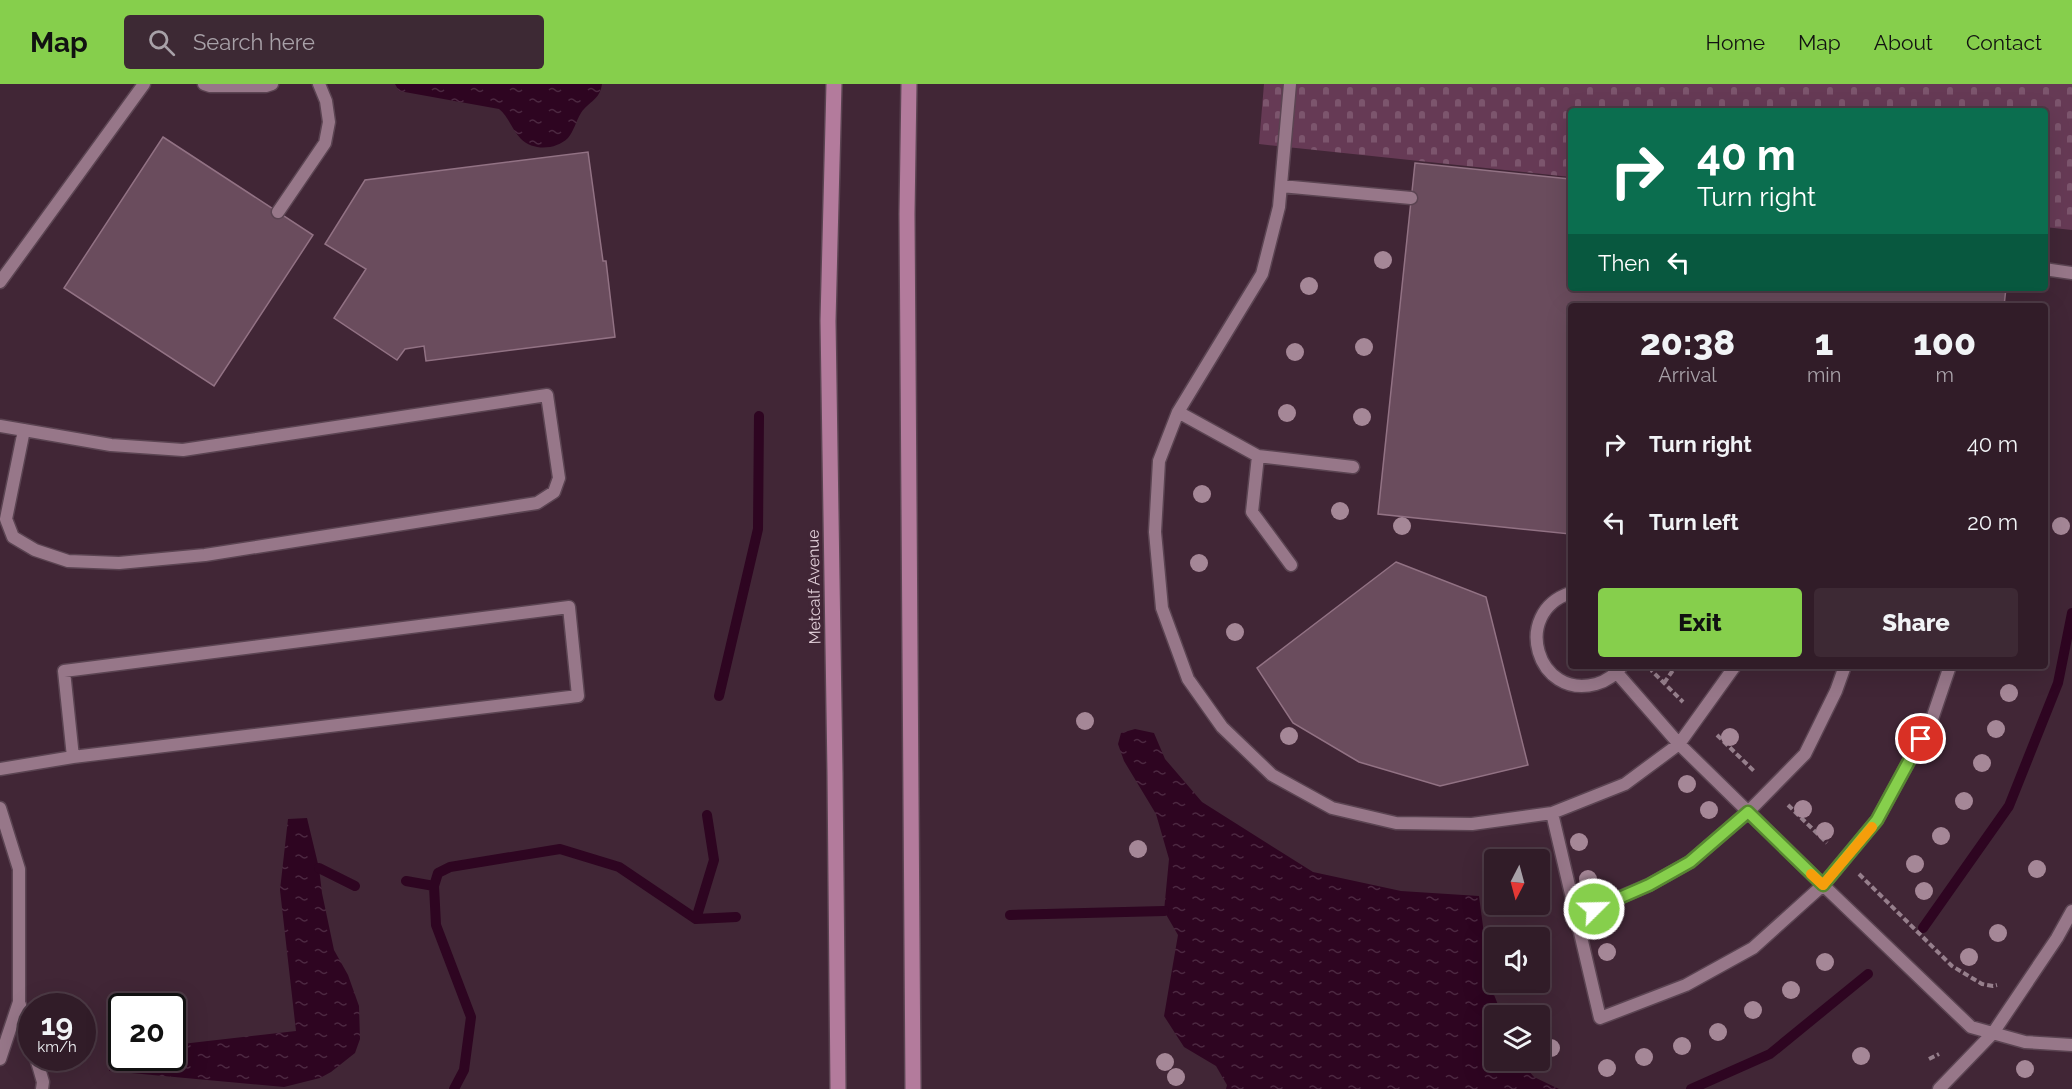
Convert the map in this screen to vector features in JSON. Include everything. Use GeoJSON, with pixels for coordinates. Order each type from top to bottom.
{"type":"FeatureCollection","features":[{"type":"Feature","properties":{"kind":"main road","name":"Metcalf Avenue"},"geometry":{"type":"LineString","coordinates":[[834,84],[828,321],[836,773],[838,1089]]}},
{"type":"Feature","properties":{"kind":"main road"},"geometry":{"type":"LineString","coordinates":[[909,84],[907,214],[913,1089]]}},
{"type":"Feature","properties":{"kind":"lane"},"geometry":{"type":"LineString","coordinates":[[0,282],[144,84]]}},
{"type":"Feature","properties":{"kind":"lane"},"geometry":{"type":"LineString","coordinates":[[204,84],[210,86],[266,86],[272,84]]}},
{"type":"Feature","properties":{"kind":"lane"},"geometry":{"type":"LineString","coordinates":[[278,212],[325,143],[329,122],[326,101],[319,84]]}},
{"type":"Feature","properties":{"kind":"lane"},"geometry":{"type":"LineString","coordinates":[[1290,84],[1279,207],[1262,274],[1178,412],[1159,461],[1155,532],[1162,608],[1188,679],[1222,727],[1272,775],[1332,808],[1396,823],[1472,824],[1552,813],[1625,784],[1679,744],[1733,669]]}},
{"type":"Feature","properties":{"kind":"lane"},"geometry":{"type":"LineString","coordinates":[[1281,186],[1411,198]]}},
{"type":"Feature","properties":{"kind":"lane"},"geometry":{"type":"LineString","coordinates":[[2048,270],[2072,273]]}},
{"type":"Feature","properties":{"kind":"lane"},"geometry":{"type":"LineString","coordinates":[[0,426],[24,430],[111,445],[183,450],[547,395],[559,478],[554,492],[537,503],[205,555],[120,563],[68,561],[35,550],[13,537],[6,519],[24,430]]}},
{"type":"Feature","properties":{"kind":"lane"},"geometry":{"type":"LineString","coordinates":[[1178,412],[1258,456],[1353,467]]}},
{"type":"Feature","properties":{"kind":"lane"},"geometry":{"type":"LineString","coordinates":[[1258,456],[1252,512],[1291,565]]}},
{"type":"Feature","properties":{"kind":"lane"},"geometry":{"type":"LineString","coordinates":[[1568,594],[1553,602],[1544,612],[1537,628],[1537,650],[1544,665],[1561,680],[1577,686],[1603,682],[1619,670],[1679,744],[1971,1027],[2025,1042],[2072,1045]]}},
{"type":"Feature","properties":{"kind":"lane"},"geometry":{"type":"LineString","coordinates":[[0,769],[73,757],[578,696],[569,607],[64,671],[73,757]]}},
{"type":"Feature","properties":{"kind":"lane"},"geometry":{"type":"LineString","coordinates":[[1576,916],[1649,885],[1690,862],[1748,812],[1805,754],[1836,691],[1844,669]]}},
{"type":"Feature","properties":{"kind":"lane"},"geometry":{"type":"LineString","coordinates":[[1552,813],[1600,1018],[1686,985],[1753,948],[1823,885],[1877,820],[1932,719],[1949,669]]}},
{"type":"Feature","properties":{"kind":"lane"},"geometry":{"type":"LineString","coordinates":[[0,808],[19,869],[19,993]]}},
{"type":"Feature","properties":{"kind":"lane"},"geometry":{"type":"LineString","coordinates":[[1939,1089],[1993,1033],[2072,911]]}},
{"type":"Feature","properties":{"kind":"lane"},"geometry":{"type":"LineString","coordinates":[[0,1059],[18,1005]]}},
{"type":"Feature","properties":{"kind":"lane"},"geometry":{"type":"LineString","coordinates":[[40,1071],[43,1082],[42,1089]]}},
{"type":"Feature","properties":{"kind":"path"},"geometry":{"type":"LineString","coordinates":[[1652,669],[1684,702]]}},
{"type":"Feature","properties":{"kind":"path"},"geometry":{"type":"LineString","coordinates":[[1664,683],[1674,669]]}},
{"type":"Feature","properties":{"kind":"path"},"geometry":{"type":"LineString","coordinates":[[1717,735],[1756,773]]}},
{"type":"Feature","properties":{"kind":"path"},"geometry":{"type":"LineString","coordinates":[[1785,802],[1828,844]]}},
{"type":"Feature","properties":{"kind":"path"},"geometry":{"type":"LineString","coordinates":[[1858,873],[1953,966],[1982,984],[1993,986],[2003,982]]}},
{"type":"Feature","properties":{"kind":"green space"},"geometry":{"type":"Polygon","coordinates":[[[1264,84],[2072,84],[2072,230],[2048,227],[2048,108],[1568,108],[1568,177],[1259,144],[1264,84]]]}},
{"type":"Feature","properties":{"kind":"water"},"geometry":{"type":"Polygon","coordinates":[[[395,84],[602,84],[599,94],[581,113],[568,138],[557,145],[545,148],[532,146],[521,139],[499,109],[399,91],[395,84]]]}},
{"type":"Feature","properties":{"kind":"water"},"geometry":{"type":"Polygon","coordinates":[[[1135,729],[1154,733],[1165,759],[1202,802],[1313,872],[1401,891],[1479,896],[1484,934],[1484,993],[1493,993],[1498,1005],[1484,1005],[1484,1071],[1529,1071],[1534,1077],[1559,1089],[1226,1089],[1227,1085],[1216,1066],[1184,1047],[1164,1016],[1178,935],[1164,911],[1169,859],[1156,814],[1124,761],[1118,744],[1121,733],[1135,729]]]}},
{"type":"Feature","properties":{"kind":"water"},"geometry":{"type":"Polygon","coordinates":[[[307,818],[334,950],[348,975],[359,1006],[360,1039],[355,1053],[320,1078],[284,1087],[109,1071],[186,1071],[186,1044],[296,1031],[280,890],[288,819],[307,818]]]}},
{"type":"Feature","properties":{"kind":"building"},"geometry":{"type":"Polygon","coordinates":[[[163,137],[313,235],[214,386],[64,288],[163,137]]]}},
{"type":"Feature","properties":{"kind":"building"},"geometry":{"type":"Polygon","coordinates":[[[588,152],[603,261],[606,261],[615,337],[426,361],[424,346],[405,349],[397,360],[334,318],[366,269],[325,244],[365,180],[588,152]]]}},
{"type":"Feature","properties":{"kind":"building"},"geometry":{"type":"Polygon","coordinates":[[[1415,163],[1568,179],[1568,291],[2006,291],[2004,303],[1568,303],[1568,534],[1378,514],[1415,163]]]}},
{"type":"Feature","properties":{"kind":"building"},"geometry":{"type":"Polygon","coordinates":[[[1396,562],[1486,597],[1528,765],[1440,786],[1359,762],[1293,723],[1257,668],[1396,562]]]}},
{"type":"Feature","properties":{"kind":"waterway"},"geometry":{"type":"LineString","coordinates":[[719,696],[758,529],[759,416]]}},
{"type":"Feature","properties":{"kind":"waterway"},"geometry":{"type":"LineString","coordinates":[[1923,928],[2009,806],[2058,683],[2072,613]]}},
{"type":"Feature","properties":{"kind":"waterway"},"geometry":{"type":"LineString","coordinates":[[696,919],[714,860],[707,815]]}},
{"type":"Feature","properties":{"kind":"waterway"},"geometry":{"type":"LineString","coordinates":[[454,1089],[464,1070],[471,1017],[436,925],[434,886],[438,873],[450,867],[560,849],[619,867],[696,919],[736,917]]}},
{"type":"Feature","properties":{"kind":"waterway"},"geometry":{"type":"LineString","coordinates":[[319,868],[355,886]]}},
{"type":"Feature","properties":{"kind":"waterway"},"geometry":{"type":"LineString","coordinates":[[406,881],[434,886]]}},
{"type":"Feature","properties":{"kind":"waterway"},"geometry":{"type":"LineString","coordinates":[[1010,915],[1164,911]]}},
{"type":"Feature","properties":{"kind":"waterway"},"geometry":{"type":"LineString","coordinates":[[1691,1089],[1770,1054],[1868,974]]}},
{"type":"Feature","properties":{"kind":"slow traffic"},"geometry":{"type":"LineString","coordinates":[[1811,874],[1823,885],[1872,827]]}},
{"type":"Feature","properties":{"kind":"route"},"geometry":{"type":"LineString","coordinates":[[1594,909],[1649,885],[1690,862],[1748,812],[1823,885],[1877,820],[1921,739]]}}]}
